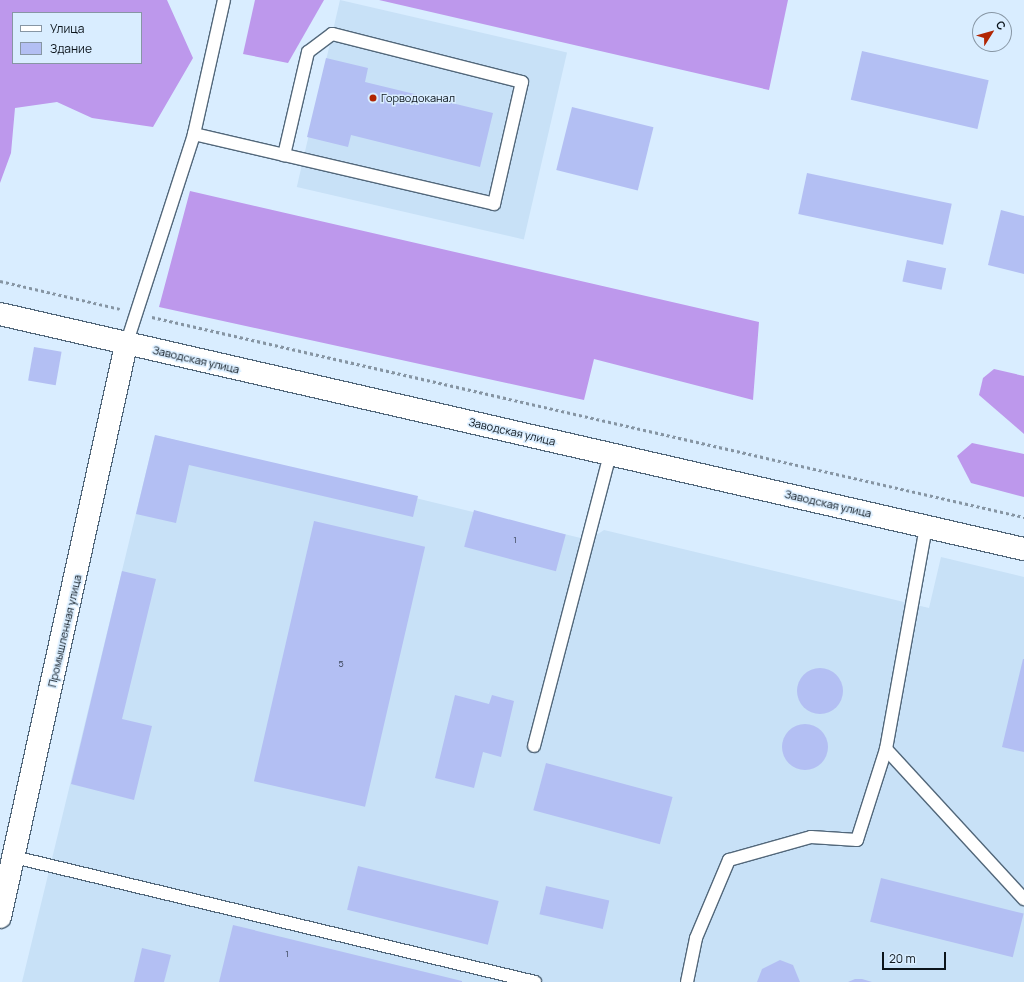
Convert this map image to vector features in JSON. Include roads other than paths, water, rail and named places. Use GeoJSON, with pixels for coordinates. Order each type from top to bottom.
{"type":"FeatureCollection","features":[{"type":"Feature","properties":{"kind":"main road","name":"Заводская улица"},"geometry":{"type":"LineString","coordinates":[[0,314],[126,345],[1024,549]]}},
{"type":"Feature","properties":{"kind":"main road","name":"Промышленная улица"},"geometry":{"type":"LineString","coordinates":[[0,917],[126,345]]}},
{"type":"Feature","properties":{"kind":"lane"},"geometry":{"type":"LineString","coordinates":[[126,345],[194,134],[224,0]]}},
{"type":"Feature","properties":{"kind":"lane"},"geometry":{"type":"LineString","coordinates":[[194,134],[284,155],[494,204],[522,82],[332,34],[308,52],[284,155]]}},
{"type":"Feature","properties":{"kind":"lane"},"geometry":{"type":"LineString","coordinates":[[534,746],[610,455]]}},
{"type":"Feature","properties":{"kind":"lane"},"geometry":{"type":"LineString","coordinates":[[687,982],[696,938],[729,860],[811,837],[857,840],[886,749],[926,526]]}},
{"type":"Feature","properties":{"kind":"lane"},"geometry":{"type":"LineString","coordinates":[[886,749],[1024,898]]}},
{"type":"Feature","properties":{"kind":"lane"},"geometry":{"type":"LineString","coordinates":[[14,857],[535,982]]}},
{"type":"Feature","properties":{"kind":"place","name":"Горводоканал"},"geometry":{"type":"Point","coordinates":[373,98]}}]}
